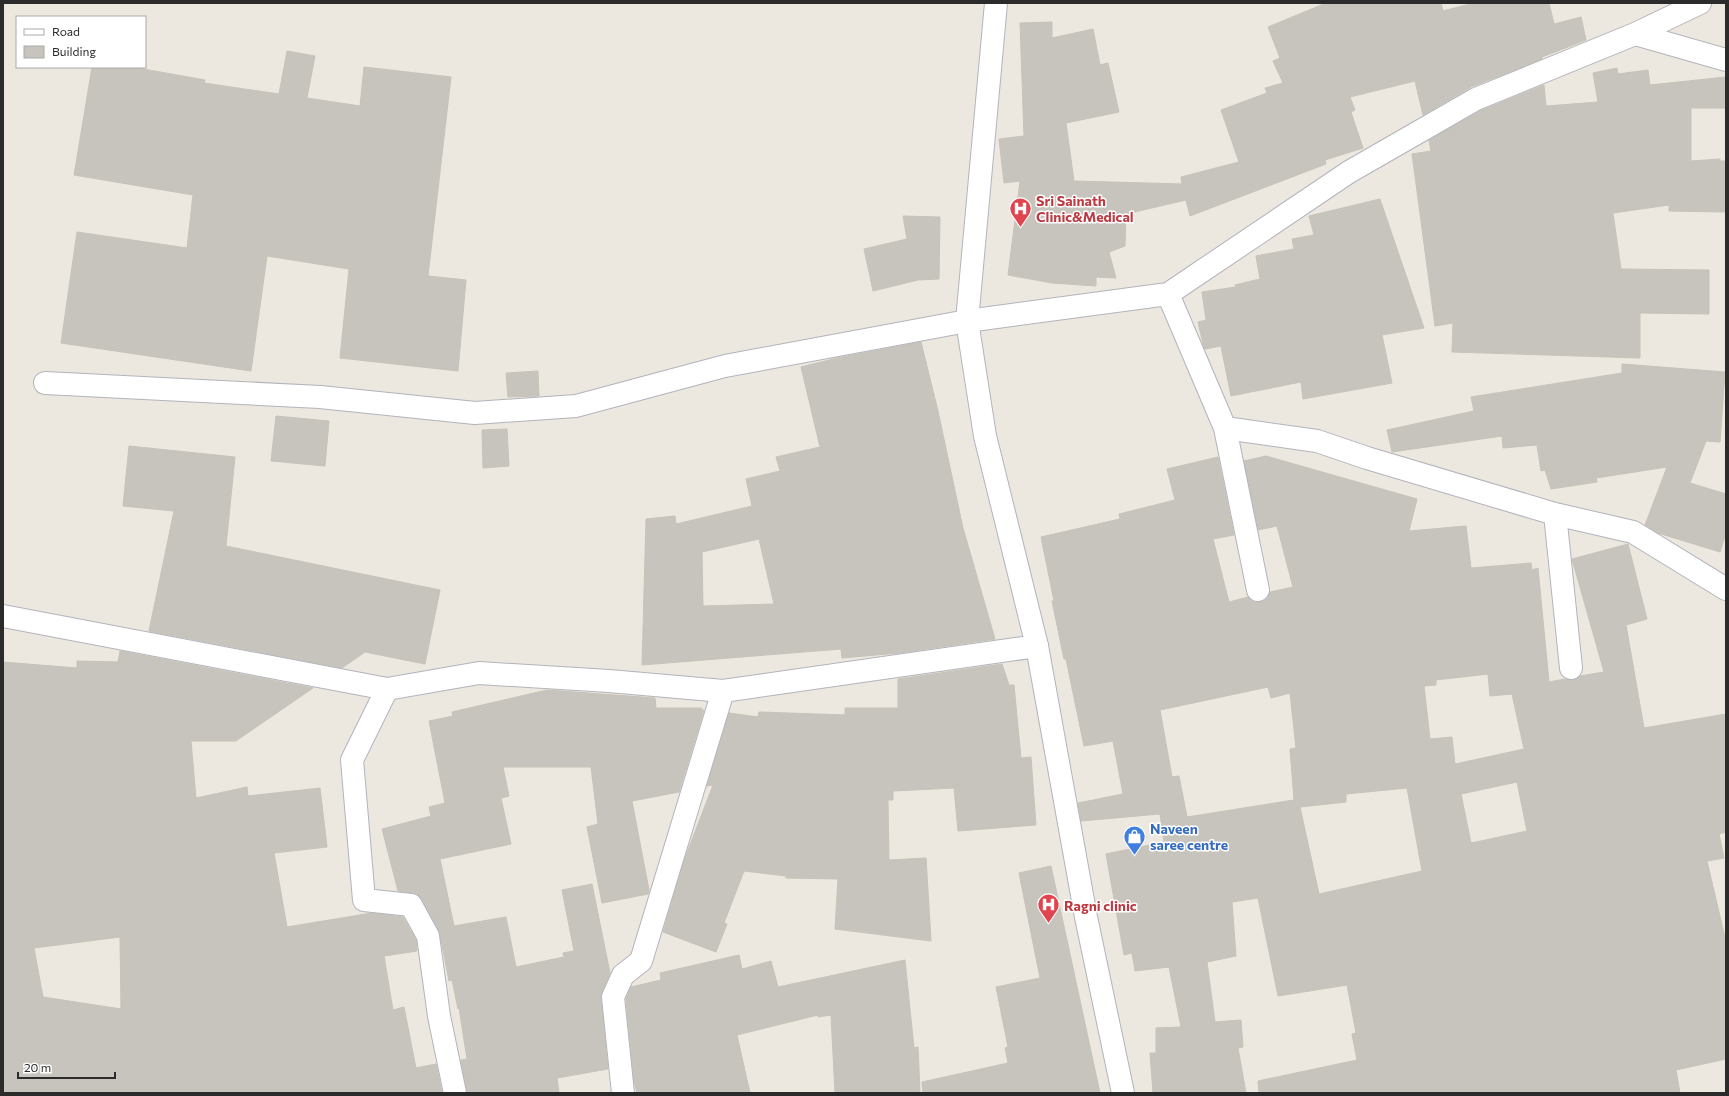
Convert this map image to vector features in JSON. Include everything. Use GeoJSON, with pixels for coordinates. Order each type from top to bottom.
{"type":"FeatureCollection","features":[{"type":"Feature","properties":{"kind":"street"},"geometry":{"type":"LineString","coordinates":[[996,3],[967,321],[985,436],[1037,646],[1086,917],[1123,1093]]}},
{"type":"Feature","properties":{"kind":"street"},"geometry":{"type":"LineString","coordinates":[[45,383],[320,397],[475,413],[576,406],[725,366],[967,321],[1168,294],[1349,172],[1476,100],[1635,34],[1700,3]]}},
{"type":"Feature","properties":{"kind":"street"},"geometry":{"type":"LineString","coordinates":[[1635,34],[1726,60]]}},
{"type":"Feature","properties":{"kind":"street"},"geometry":{"type":"LineString","coordinates":[[1168,294],[1225,428],[1258,590]]}},
{"type":"Feature","properties":{"kind":"street"},"geometry":{"type":"LineString","coordinates":[[1225,428],[1317,441],[1367,458],[1555,514],[1633,532],[1726,589]]}},
{"type":"Feature","properties":{"kind":"street"},"geometry":{"type":"LineString","coordinates":[[1555,514],[1571,668]]}},
{"type":"Feature","properties":{"kind":"street"},"geometry":{"type":"LineString","coordinates":[[3,616],[387,689],[478,673],[609,681],[723,691],[1037,646]]}},
{"type":"Feature","properties":{"kind":"street"},"geometry":{"type":"LineString","coordinates":[[387,689],[352,760],[364,900],[411,905],[428,936],[439,1016],[455,1093]]}},
{"type":"Feature","properties":{"kind":"street"},"geometry":{"type":"LineString","coordinates":[[623,1093],[613,997],[623,975],[641,961],[723,691]]}},
{"type":"Feature","properties":{"kind":"building"},"geometry":{"type":"Polygon","coordinates":[[[1326,3],[1441,3],[1443,11],[1474,3],[1549,3],[1554,24],[1581,17],[1586,40],[1471,87],[1423,115],[1415,81],[1350,97],[1355,110],[1351,112],[1363,148],[1325,160],[1326,164],[1190,216],[1186,200],[1126,214],[1125,246],[1109,252],[1116,278],[1096,277],[1096,286],[1052,283],[1008,275],[1020,181],[1004,183],[999,139],[1024,136],[1020,23],[1052,22],[1052,38],[1093,29],[1100,65],[1108,63],[1119,112],[1066,123],[1074,181],[1182,184],[1181,177],[1239,162],[1221,110],[1267,93],[1265,88],[1283,83],[1273,61],[1280,58],[1268,27],[1326,3]]]}},
{"type":"Feature","properties":{"kind":"building"},"geometry":{"type":"Polygon","coordinates":[[[287,51],[315,56],[307,98],[360,106],[364,67],[451,77],[428,276],[466,280],[458,371],[340,358],[349,269],[267,256],[251,371],[61,343],[77,232],[187,248],[193,195],[74,175],[92,68],[138,68],[205,80],[204,83],[279,94],[287,51]]]}},
{"type":"Feature","properties":{"kind":"building"},"geometry":{"type":"Polygon","coordinates":[[[1617,68],[1618,74],[1648,70],[1650,85],[1726,77],[1726,108],[1691,108],[1691,161],[1720,159],[1720,161],[1726,161],[1726,212],[1669,211],[1669,205],[1613,213],[1621,269],[1709,270],[1709,314],[1640,313],[1640,358],[1452,352],[1453,323],[1435,326],[1412,154],[1431,151],[1429,140],[1482,110],[1544,85],[1546,106],[1598,102],[1593,73],[1617,68]]]}},
{"type":"Feature","properties":{"kind":"building"},"geometry":{"type":"Polygon","coordinates":[[[1380,199],[1424,328],[1382,335],[1392,383],[1303,399],[1301,382],[1231,396],[1221,346],[1205,349],[1203,344],[1198,322],[1206,320],[1202,292],[1236,287],[1235,285],[1260,279],[1256,256],[1294,249],[1292,239],[1314,235],[1309,216],[1380,199]]]}},
{"type":"Feature","properties":{"kind":"building"},"geometry":{"type":"Polygon","coordinates":[[[903,216],[940,217],[939,279],[918,280],[873,291],[864,249],[907,239],[903,216]]]}},
{"type":"Feature","properties":{"kind":"building"},"geometry":{"type":"Polygon","coordinates":[[[921,342],[938,411],[963,528],[995,639],[899,653],[842,658],[841,649],[642,665],[646,519],[675,516],[676,524],[752,506],[746,479],[780,471],[776,457],[820,447],[801,367],[837,358],[921,342]],[[759,539],[702,552],[703,606],[774,604],[759,539]]]}},
{"type":"Feature","properties":{"kind":"building"},"geometry":{"type":"Polygon","coordinates":[[[1622,364],[1725,372],[1720,442],[1706,441],[1690,483],[1726,494],[1726,533],[1720,552],[1658,533],[1645,525],[1667,467],[1596,478],[1597,482],[1551,489],[1545,470],[1541,471],[1537,445],[1503,448],[1502,436],[1392,452],[1387,430],[1474,411],[1471,397],[1622,373],[1622,364]]]}},
{"type":"Feature","properties":{"kind":"building"},"geometry":{"type":"Polygon","coordinates":[[[538,371],[539,396],[508,397],[506,373],[538,371]]]}},
{"type":"Feature","properties":{"kind":"building"},"geometry":{"type":"Polygon","coordinates":[[[276,416],[329,421],[325,466],[271,461],[276,416]]]}},
{"type":"Feature","properties":{"kind":"building"},"geometry":{"type":"Polygon","coordinates":[[[507,429],[509,466],[483,468],[482,430],[507,429]]]}},
{"type":"Feature","properties":{"kind":"building"},"geometry":{"type":"Polygon","coordinates":[[[129,446],[235,457],[226,546],[440,590],[425,664],[365,652],[342,668],[149,631],[174,511],[123,506],[129,446]]]}},
{"type":"Feature","properties":{"kind":"building"},"geometry":{"type":"Polygon","coordinates":[[[1266,456],[1417,499],[1409,531],[1466,526],[1471,568],[1531,563],[1532,570],[1538,568],[1549,682],[1565,679],[1573,680],[1580,676],[1604,672],[1572,559],[1628,544],[1647,619],[1626,625],[1644,728],[1726,714],[1726,832],[1719,834],[1724,858],[1707,861],[1726,942],[1726,1059],[1676,1070],[1680,1093],[1259,1093],[1258,1081],[1357,1060],[1352,1034],[1356,1033],[1347,985],[1278,996],[1258,898],[1232,902],[1236,956],[1207,962],[1215,1022],[1241,1020],[1243,1047],[1238,1048],[1246,1093],[1153,1093],[1150,1053],[1156,1053],[1156,1028],[1181,1027],[1169,967],[1135,971],[1132,953],[1124,955],[1106,854],[1164,842],[1160,814],[1081,821],[1078,803],[1123,794],[1113,741],[1084,746],[1052,601],[1054,601],[1041,537],[1120,519],[1119,514],[1175,500],[1167,469],[1218,457],[1234,535],[1213,539],[1229,602],[1248,597],[1254,602],[1261,602],[1267,599],[1270,592],[1293,587],[1277,526],[1258,530],[1244,461],[1266,456]],[[1488,674],[1436,680],[1436,685],[1424,686],[1430,739],[1452,737],[1455,764],[1524,749],[1512,694],[1490,696],[1488,674]],[[1268,687],[1160,710],[1172,777],[1179,776],[1187,817],[1294,800],[1290,749],[1296,748],[1290,693],[1271,698],[1268,687]],[[1517,782],[1461,794],[1471,843],[1527,831],[1517,782]],[[1407,788],[1346,794],[1346,802],[1300,807],[1319,894],[1422,871],[1407,788]]]}},
{"type":"Feature","properties":{"kind":"building"},"geometry":{"type":"Polygon","coordinates":[[[120,651],[313,688],[236,741],[191,741],[196,798],[247,787],[248,796],[320,788],[327,847],[274,853],[287,927],[372,913],[403,917],[416,940],[417,951],[384,956],[393,1010],[404,1007],[416,1068],[436,1064],[442,1093],[3,1093],[3,662],[77,668],[77,661],[118,662],[120,651]],[[120,937],[34,948],[43,997],[121,1009],[120,937]]]}},
{"type":"Feature","properties":{"kind":"building"},"geometry":{"type":"Polygon","coordinates":[[[1002,664],[1009,685],[1014,685],[1021,758],[1031,757],[1036,825],[958,831],[954,788],[893,791],[893,800],[888,800],[889,860],[926,858],[931,941],[835,929],[838,879],[786,878],[786,876],[744,871],[724,923],[727,924],[716,952],[663,932],[685,858],[713,785],[707,786],[729,713],[758,717],[759,712],[845,715],[845,708],[898,708],[898,679],[1002,664]]]}},
{"type":"Feature","properties":{"kind":"building"},"geometry":{"type":"Polygon","coordinates":[[[547,690],[655,698],[656,708],[702,708],[702,710],[704,710],[679,792],[632,801],[649,890],[648,894],[602,903],[587,827],[598,824],[591,767],[503,767],[509,796],[501,798],[511,844],[440,859],[454,926],[506,917],[516,967],[564,957],[563,953],[574,951],[562,890],[592,884],[610,973],[601,998],[608,1069],[557,1078],[559,1093],[467,1093],[461,1060],[467,1059],[459,1008],[458,1009],[452,980],[449,981],[440,934],[422,899],[418,895],[398,891],[382,829],[431,816],[429,807],[445,803],[429,721],[453,716],[452,712],[547,690]]]}},
{"type":"Feature","properties":{"kind":"building"},"geometry":{"type":"Polygon","coordinates":[[[1051,866],[1100,1093],[923,1093],[922,1082],[1008,1063],[1005,1048],[1008,1047],[996,987],[1040,978],[1019,873],[1051,866]]]}},
{"type":"Feature","properties":{"kind":"building"},"geometry":{"type":"Polygon","coordinates":[[[739,955],[742,969],[771,961],[778,987],[905,960],[914,1048],[918,1047],[920,1093],[835,1093],[831,1015],[818,1017],[818,1015],[737,1035],[750,1093],[637,1093],[634,1081],[626,999],[631,987],[661,980],[660,973],[739,955]]]}},
{"type":"Feature","properties":{"kind":"place","name":"Sri Sainath Clinic&Medical"},"geometry":{"type":"Point","coordinates":[1021,228]}},
{"type":"Feature","properties":{"kind":"place","name":"Naveen saree centre"},"geometry":{"type":"Point","coordinates":[1135,856]}},
{"type":"Feature","properties":{"kind":"place","name":"Ragni clinic"},"geometry":{"type":"Point","coordinates":[1048,924]}}]}
